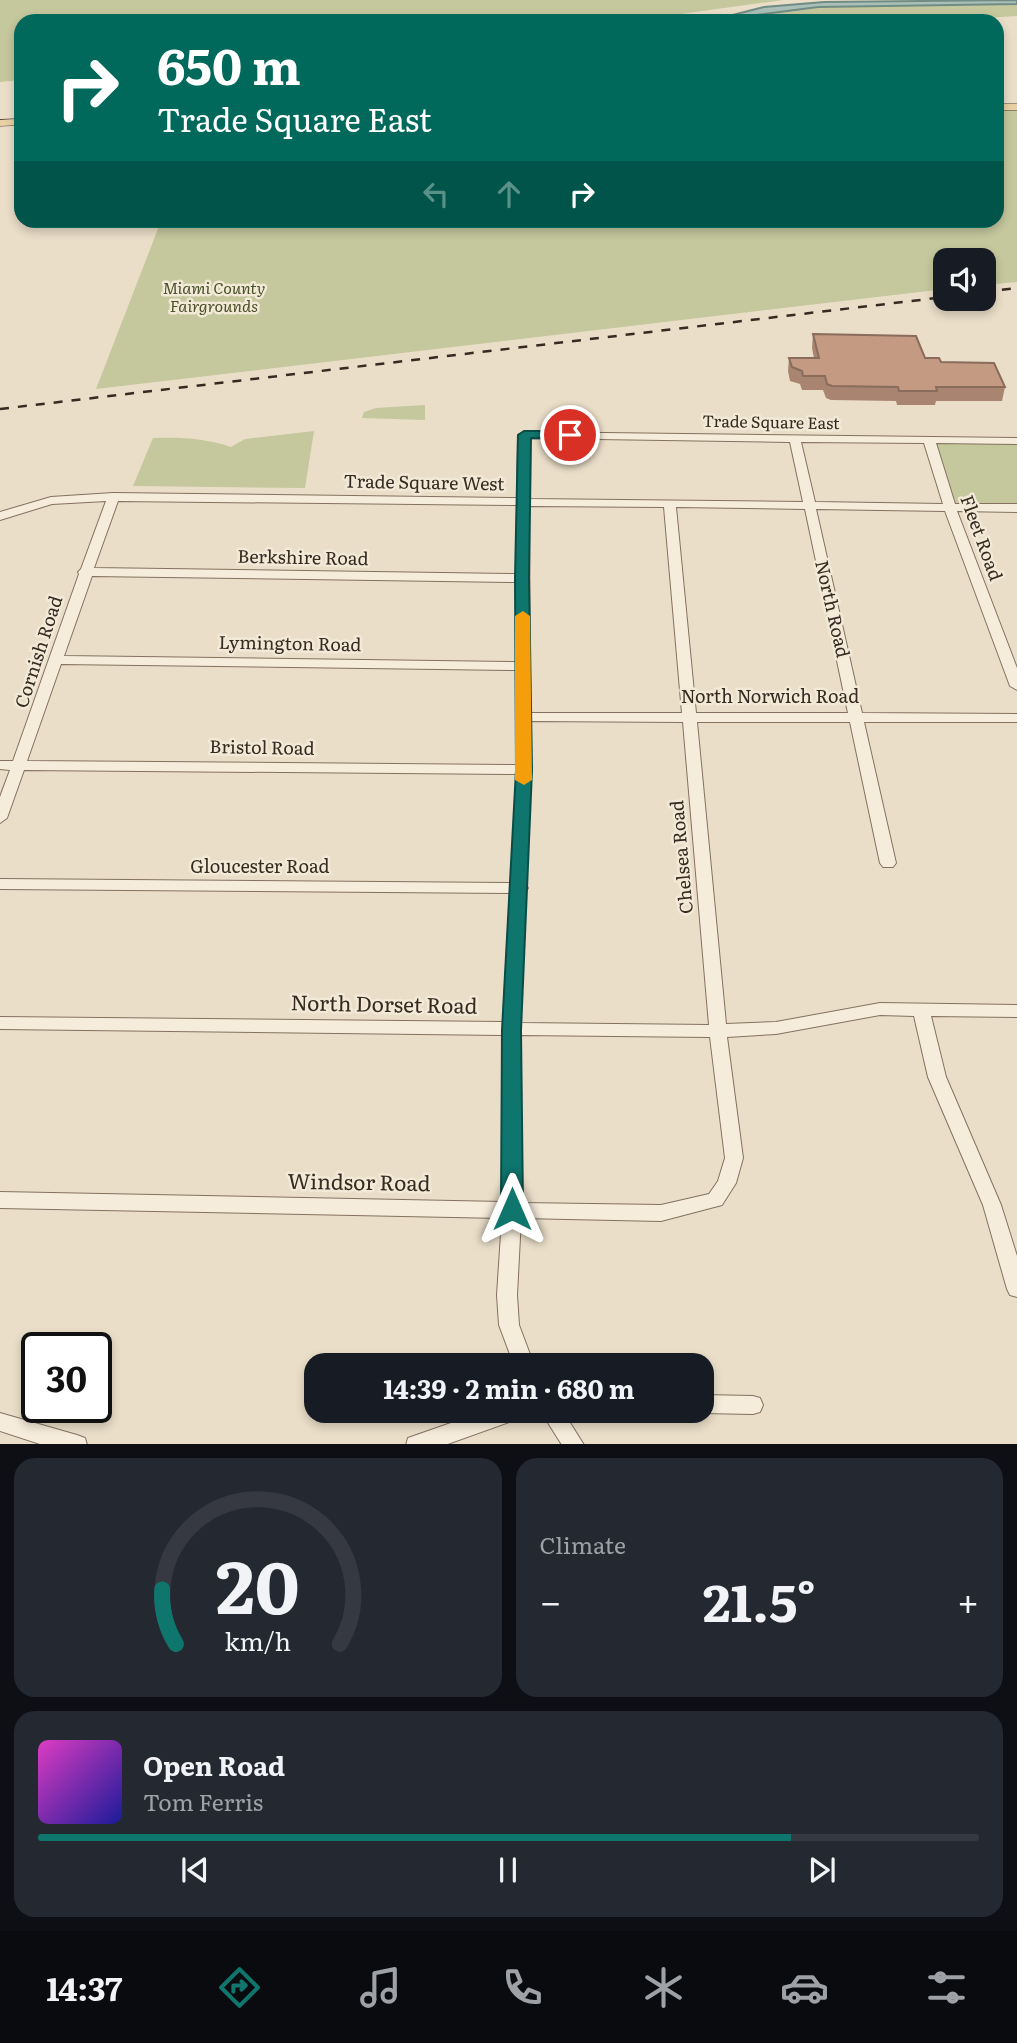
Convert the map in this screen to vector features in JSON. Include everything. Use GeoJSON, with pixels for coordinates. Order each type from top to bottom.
{"type":"FeatureCollection","features":[{"type":"Feature","properties":{"kind":"street","name":"Trade Square East"},"geometry":{"type":"LineString","coordinates":[[523,502],[524,435],[1017,440]]}},
{"type":"Feature","properties":{"kind":"street","name":"North Road"},"geometry":{"type":"LineString","coordinates":[[795,438],[888,863]]}},
{"type":"Feature","properties":{"kind":"street","name":"Fleet Road"},"geometry":{"type":"LineString","coordinates":[[929,440],[950,508],[1017,686]]}},
{"type":"Feature","properties":{"kind":"street","name":"Trade Square West"},"geometry":{"type":"LineString","coordinates":[[0,516],[51,501],[113,497],[1017,508]]}},
{"type":"Feature","properties":{"kind":"street","name":"Cornish Road"},"geometry":{"type":"LineString","coordinates":[[0,818],[84,572],[113,497]]}},
{"type":"Feature","properties":{"kind":"street"},"geometry":{"type":"LineString","coordinates":[[520,1353],[509,1325],[508,1305],[512,1209],[511,1030],[524,770],[523,502]]}},
{"type":"Feature","properties":{"kind":"street","name":"Chelsea Road"},"geometry":{"type":"LineString","coordinates":[[670,505],[718,1031],[734,1158],[727,1183],[715,1200]]}},
{"type":"Feature","properties":{"kind":"street","name":"Berkshire Road"},"geometry":{"type":"LineString","coordinates":[[84,572],[522,578]]}},
{"type":"Feature","properties":{"kind":"street","name":"Lymington Road"},"geometry":{"type":"LineString","coordinates":[[55,660],[524,666]]}},
{"type":"Feature","properties":{"kind":"street","name":"North Norwich Road"},"geometry":{"type":"LineString","coordinates":[[524,717],[1017,718]]}},
{"type":"Feature","properties":{"kind":"street","name":"Bristol Road"},"geometry":{"type":"LineString","coordinates":[[0,765],[524,770]]}},
{"type":"Feature","properties":{"kind":"street","name":"Gloucester Road"},"geometry":{"type":"LineString","coordinates":[[0,884],[520,888]]}},
{"type":"Feature","properties":{"kind":"street"},"geometry":{"type":"LineString","coordinates":[[921,1010],[937,1077],[992,1205],[1017,1289]]}},
{"type":"Feature","properties":{"kind":"street","name":"North Dorset Road"},"geometry":{"type":"LineString","coordinates":[[0,1023],[718,1031],[776,1028],[867,1011],[1017,1011]]}},
{"type":"Feature","properties":{"kind":"street","name":"Windsor Road"},"geometry":{"type":"LineString","coordinates":[[0,1200],[661,1213],[715,1200]]}},
{"type":"Feature","properties":{"kind":"street"},"geometry":{"type":"LineString","coordinates":[[714,1404],[753,1405]]}},
{"type":"Feature","properties":{"kind":"street"},"geometry":{"type":"LineString","coordinates":[[0,1422],[77,1444]]}},
{"type":"Feature","properties":{"kind":"street"},"geometry":{"type":"LineString","coordinates":[[416,1444],[478,1423]]}},
{"type":"Feature","properties":{"kind":"street"},"geometry":{"type":"LineString","coordinates":[[560,1423],[574,1444]]}},
{"type":"Feature","properties":{"kind":"green space"},"geometry":{"type":"Polygon","coordinates":[[[0,0],[783,0],[681,14],[14,14],[14,81],[0,82],[0,0]]]}},
{"type":"Feature","properties":{"kind":"green space"},"geometry":{"type":"Polygon","coordinates":[[[1017,4],[1017,16],[763,14],[818,7],[1017,4]]]}},
{"type":"Feature","properties":{"kind":"green space","name":"Miami County Fairgrounds"},"geometry":{"type":"Polygon","coordinates":[[[1004,108],[1017,109],[1017,282],[996,284],[996,248],[933,248],[933,290],[96,389],[158,228],[1004,228],[1004,108]]]}},
{"type":"Feature","properties":{"kind":"green space"},"geometry":{"type":"Polygon","coordinates":[[[425,405],[425,420],[362,418],[364,412],[376,408],[425,405]]]}},
{"type":"Feature","properties":{"kind":"green space"},"geometry":{"type":"Polygon","coordinates":[[[314,431],[305,488],[133,486],[153,438],[192,439],[231,447],[245,439],[314,431]]]}},
{"type":"Feature","properties":{"kind":"green space"},"geometry":{"type":"Polygon","coordinates":[[[929,440],[1017,441],[1017,508],[950,507],[929,440]]]}},
{"type":"Feature","properties":{"kind":"water"},"geometry":{"type":"Polygon","coordinates":[[[1017,0],[1017,4],[818,7],[763,14],[736,14],[764,7],[824,2],[1017,0]]]}},
{"type":"Feature","properties":{"kind":"building"},"geometry":{"type":"Polygon","coordinates":[[[813,334],[916,336],[925,358],[939,358],[941,362],[994,363],[1005,387],[936,387],[937,391],[899,391],[898,387],[832,386],[827,384],[825,376],[803,376],[802,371],[792,367],[789,358],[819,358],[813,334]]]}},
{"type":"Feature","properties":{"kind":"railway"},"geometry":{"type":"LineString","coordinates":[[996,291],[1017,288]]}},
{"type":"Feature","properties":{"kind":"railway"},"geometry":{"type":"LineString","coordinates":[[0,409],[933,298]]}},
{"type":"Feature","properties":{"kind":"slow traffic"},"geometry":{"type":"LineString","coordinates":[[523,616],[524,780]]}},
{"type":"Feature","properties":{"kind":"route"},"geometry":{"type":"LineString","coordinates":[[512,1209],[511,1030],[524,770],[524,435],[570,435]]}}]}
